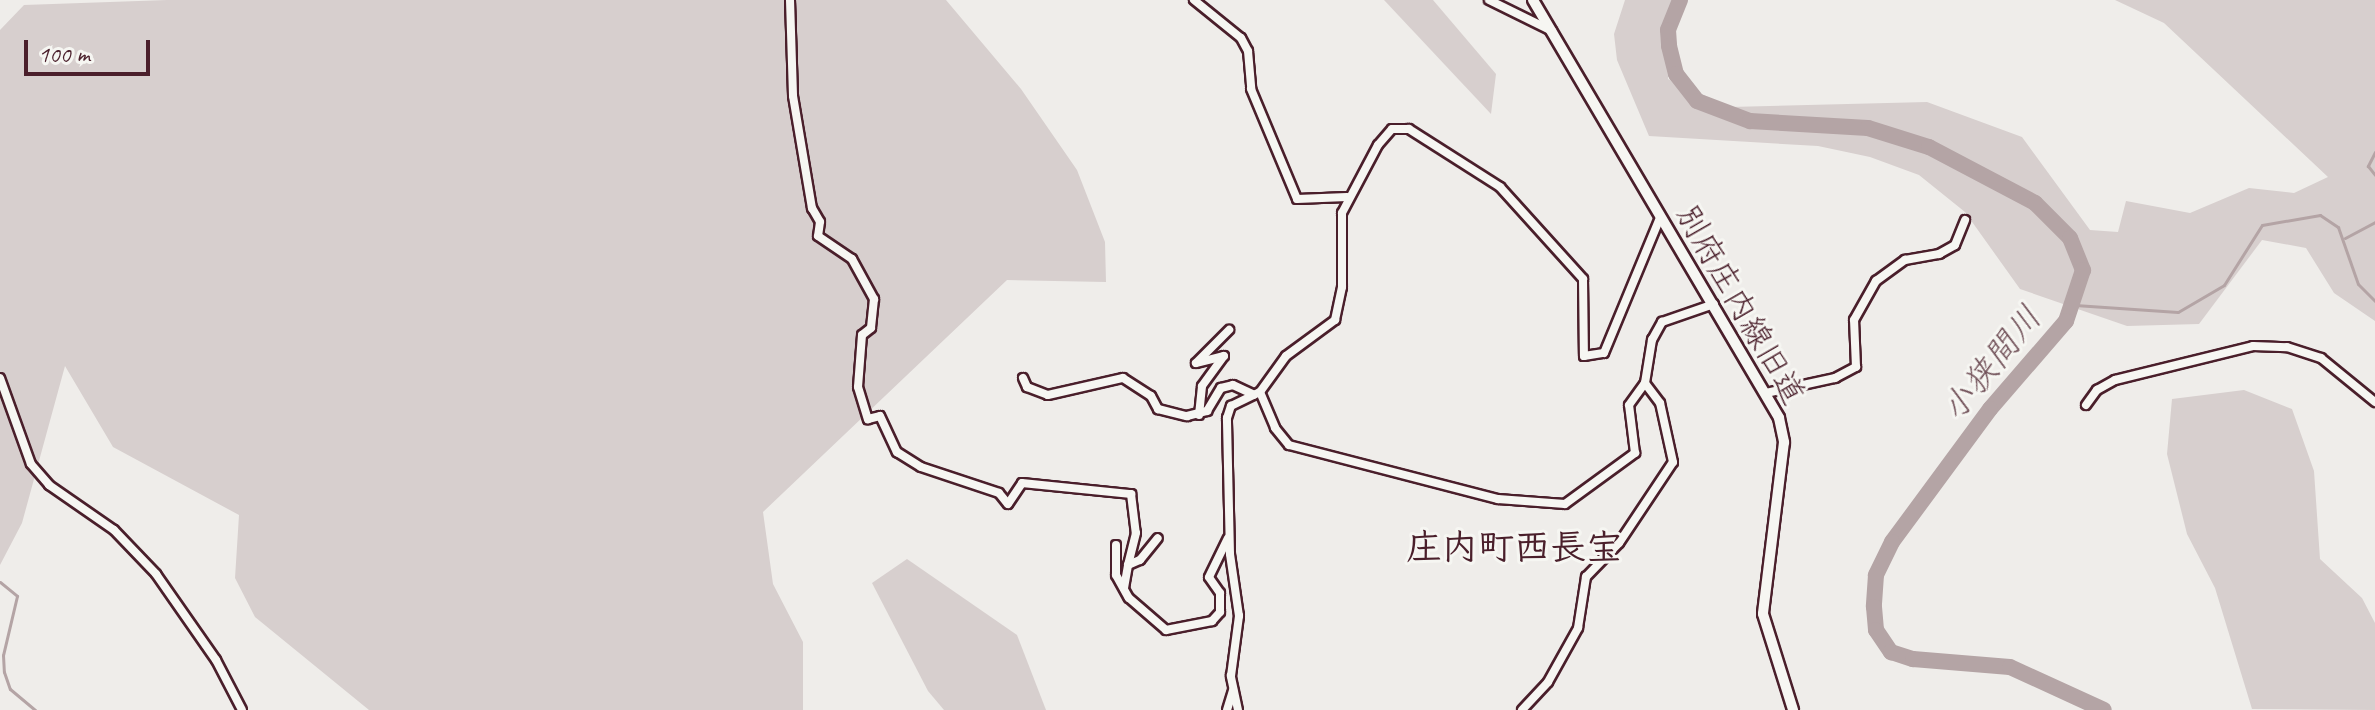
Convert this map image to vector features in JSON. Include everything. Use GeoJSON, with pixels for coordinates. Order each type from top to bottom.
{"type":"FeatureCollection","features":[{"type":"Feature","properties":{"kind":"street"},"geometry":{"type":"LineString","coordinates":[[790,0],[793,96],[812,208],[820,222],[818,236],[852,259],[874,299],[871,328],[862,335],[858,387],[868,419],[880,416],[897,452],[921,467],[999,493],[1008,504],[1022,483],[1131,494],[1136,533],[1124,589]]}},
{"type":"Feature","properties":{"kind":"street"},"geometry":{"type":"LineString","coordinates":[[1194,0],[1232,28],[1248,51],[1251,89],[1297,199],[1347,197]]}},
{"type":"Feature","properties":{"kind":"street"},"geometry":{"type":"LineString","coordinates":[[1489,0],[1552,31]]}},
{"type":"Feature","properties":{"kind":"street","name":"別府庄内線旧道"},"geometry":{"type":"LineString","coordinates":[[1533,0],[1766,393],[1784,442],[1763,614],[1793,710]]}},
{"type":"Feature","properties":{"kind":"street"},"geometry":{"type":"LineString","coordinates":[[1227,710],[1233,689],[1239,616],[1227,418],[1231,406],[1257,393],[1286,356],[1335,320],[1341,306],[1340,249],[1347,197],[1392,129],[1409,129],[1441,146],[1500,187],[1583,279],[1584,356],[1604,353],[1660,218]]}},
{"type":"Feature","properties":{"kind":"street"},"geometry":{"type":"LineString","coordinates":[[1766,393],[1835,378],[1856,367],[1854,320],[1876,281],[1905,260],[1939,254],[1955,245],[1965,220]]}},
{"type":"Feature","properties":{"kind":"street"},"geometry":{"type":"LineString","coordinates":[[1023,378],[1027,387],[1048,395],[1123,378],[1151,396],[1158,409],[1199,415],[1207,411],[1221,388],[1233,385],[1257,393],[1275,428],[1289,445],[1443,486],[1555,506],[1607,478],[1635,453],[1629,405],[1645,383],[1652,340],[1662,322],[1714,304]]}},
{"type":"Feature","properties":{"kind":"street"},"geometry":{"type":"LineString","coordinates":[[1199,415],[1202,386],[1224,356],[1196,363],[1229,330]]}},
{"type":"Feature","properties":{"kind":"street"},"geometry":{"type":"LineString","coordinates":[[2086,405],[2097,390],[2115,380],[2253,346],[2287,347],[2321,358],[2375,402]]}},
{"type":"Feature","properties":{"kind":"street"},"geometry":{"type":"LineString","coordinates":[[0,378],[31,464],[49,485],[114,530],[156,574],[216,660],[242,710]]}},
{"type":"Feature","properties":{"kind":"street"},"geometry":{"type":"LineString","coordinates":[[1522,710],[1548,682],[1578,628],[1586,577],[1619,543],[1673,462],[1660,403],[1645,383]]}},
{"type":"Feature","properties":{"kind":"street"},"geometry":{"type":"LineString","coordinates":[[1116,545],[1116,575],[1124,589],[1166,630],[1212,621],[1221,601],[1209,577],[1232,530]]}},
{"type":"Feature","properties":{"kind":"street"},"geometry":{"type":"LineString","coordinates":[[1128,565],[1140,560],[1158,538]]}},
{"type":"Feature","properties":{"kind":"street"},"geometry":{"type":"LineString","coordinates":[[1233,689],[1238,710]]}},
{"type":"Feature","properties":{"kind":"shaded area"},"geometry":{"type":"Polygon","coordinates":[[[167,0],[946,0],[1021,89],[1077,170],[1105,242],[1106,282],[1007,280],[763,512],[773,584],[803,642],[803,710],[369,710],[255,617],[235,578],[239,515],[113,447],[65,366],[22,523],[0,565],[0,30],[24,5],[167,0]]]}},
{"type":"Feature","properties":{"kind":"shaded area"},"geometry":{"type":"Polygon","coordinates":[[[1384,0],[1433,0],[1496,74],[1491,114],[1384,0]]]}},
{"type":"Feature","properties":{"kind":"shaded area"},"geometry":{"type":"Polygon","coordinates":[[[1625,0],[1681,0],[1668,79],[1730,107],[1927,102],[2022,137],[2090,230],[2118,232],[2126,201],[2190,213],[2249,188],[2294,193],[2328,177],[2164,23],[2115,0],[2375,0],[2375,321],[2334,293],[2306,248],[2262,240],[2199,324],[2127,326],[2020,289],[1965,212],[1919,175],[1870,157],[1818,146],[1649,136],[1617,60],[1614,34],[1625,0]]]}},
{"type":"Feature","properties":{"kind":"shaded area"},"geometry":{"type":"Polygon","coordinates":[[[2244,390],[2292,409],[2314,471],[2320,559],[2362,598],[2375,623],[2375,710],[2252,709],[2215,588],[2187,534],[2167,454],[2172,399],[2244,390]]]}},
{"type":"Feature","properties":{"kind":"shaded area"},"geometry":{"type":"Polygon","coordinates":[[[907,559],[1017,635],[1046,710],[944,710],[928,691],[872,583],[907,559]]]}},
{"type":"Feature","properties":{"kind":"waterway","name":"小狭間川"},"geometry":{"type":"LineString","coordinates":[[1680,0],[1668,30],[1669,46],[1676,74],[1697,101],[1750,121],[1868,128],[1929,147],[2035,203],[2070,238],[2083,270],[2066,321],[1990,409],[1892,542],[1876,575],[1874,607],[1876,630],[1891,652],[1913,659],[2010,667],[2104,710]]}},
{"type":"Feature","properties":{"kind":"waterway"},"geometry":{"type":"LineString","coordinates":[[2375,152],[2368,166],[2375,175]]}},
{"type":"Feature","properties":{"kind":"waterway"},"geometry":{"type":"LineString","coordinates":[[2075,305],[2178,312],[2224,285],[2262,225],[2320,215],[2338,227],[2358,284],[2375,301]]}},
{"type":"Feature","properties":{"kind":"waterway"},"geometry":{"type":"LineString","coordinates":[[2345,238],[2375,222]]}},
{"type":"Feature","properties":{"kind":"waterway"},"geometry":{"type":"LineString","coordinates":[[0,582],[17,596],[3,655],[4,672],[10,689],[35,710]]}},
{"type":"Feature","properties":{"kind":"district","name":"庄内町西長宝"},"geometry":{"type":"Point","coordinates":[1514,548]}}]}
